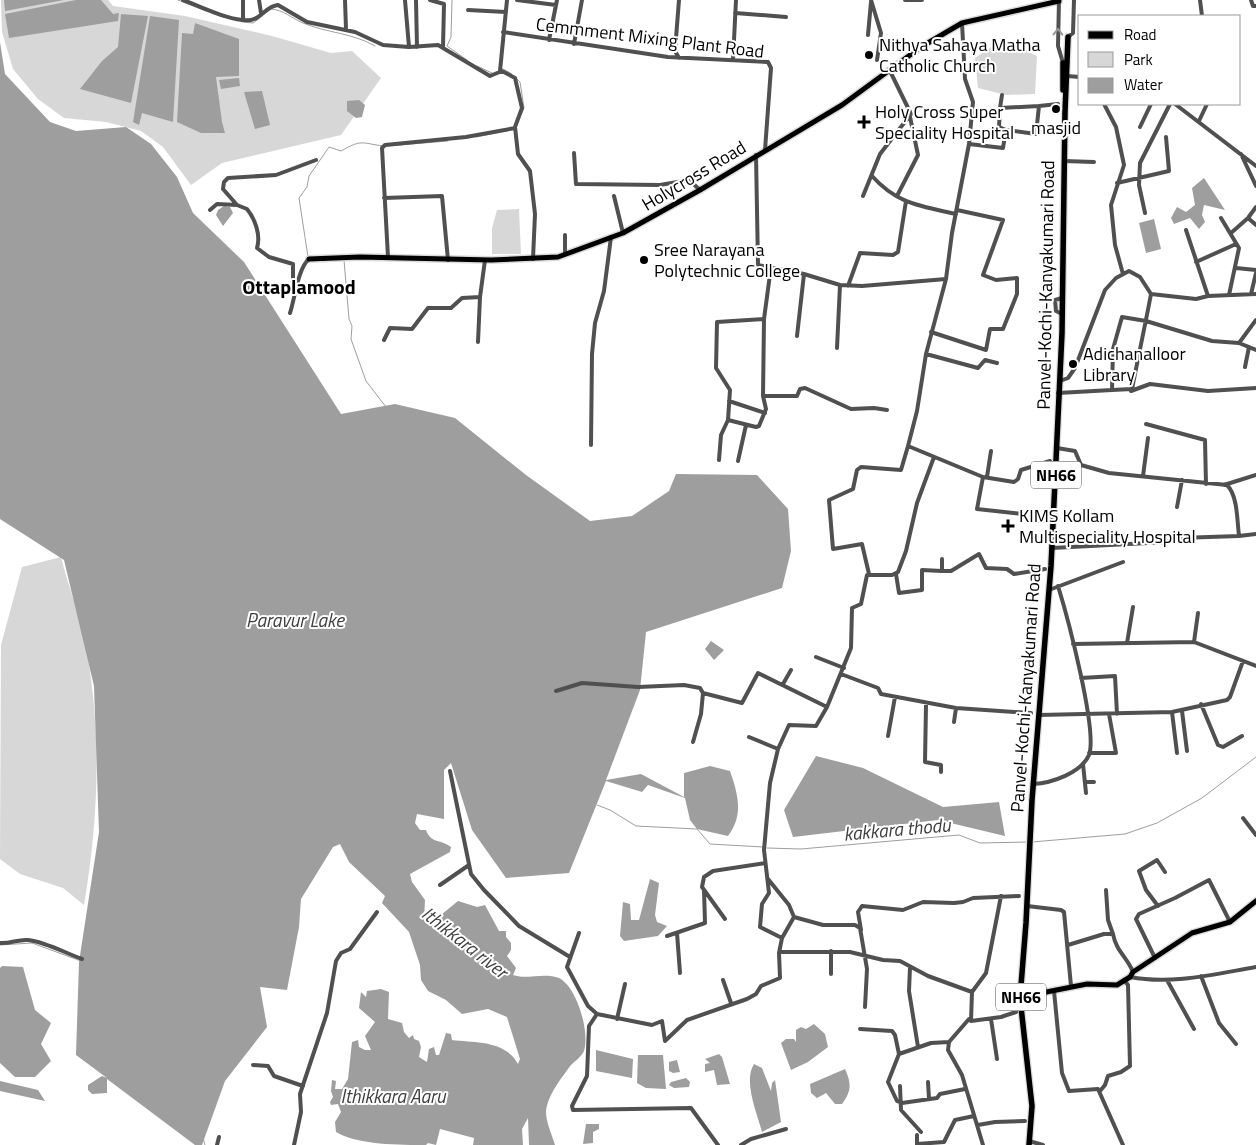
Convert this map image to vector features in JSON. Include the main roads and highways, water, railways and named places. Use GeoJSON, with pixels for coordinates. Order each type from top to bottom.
{"type":"FeatureCollection","features":[{"type":"Feature","properties":{"kind":"highway","name":"NH66"},"geometry":{"type":"LineString","coordinates":[[1065,112],[1068,37]]}},
{"type":"Feature","properties":{"kind":"highway","name":"NH66"},"geometry":{"type":"LineString","coordinates":[[1063,63],[1065,112]]}},
{"type":"Feature","properties":{"kind":"highway","name":"Panvel-Kochi-Kanyakumari Road"},"geometry":{"type":"LineString","coordinates":[[1029,1143],[1032,1106],[1021,997],[1033,784],[1050,590],[1060,381],[1065,112]]}},
{"type":"Feature","properties":{"kind":"main road","name":"Holycross Road"},"geometry":{"type":"LineString","coordinates":[[307,261],[388,258],[448,260],[533,259],[565,254],[623,233],[700,190],[842,105],[889,69],[962,23],[1059,0]]}},
{"type":"Feature","properties":{"kind":"main road"},"geometry":{"type":"LineString","coordinates":[[1021,997],[1071,986],[1096,983],[1117,985],[1192,933],[1230,922],[1256,901]]}},
{"type":"Feature","properties":{"kind":"water"},"geometry":{"type":"Polygon","coordinates":[[[4,0],[64,0],[5,11],[4,0]]]}},
{"type":"Feature","properties":{"kind":"water"},"geometry":{"type":"Polygon","coordinates":[[[76,0],[101,0],[113,14],[119,13],[118,21],[9,38],[5,14],[76,0]]]}},
{"type":"Feature","properties":{"kind":"water"},"geometry":{"type":"Polygon","coordinates":[[[121,14],[148,16],[131,103],[80,89],[102,61],[118,47],[121,14]]]}},
{"type":"Feature","properties":{"kind":"water"},"geometry":{"type":"Polygon","coordinates":[[[150,16],[179,20],[173,122],[142,113],[139,125],[133,122],[150,16]]]}},
{"type":"Feature","properties":{"kind":"water"},"geometry":{"type":"Polygon","coordinates":[[[195,23],[239,39],[239,76],[216,77],[225,133],[201,133],[177,122],[182,33],[193,34],[195,23]]]}},
{"type":"Feature","properties":{"kind":"water","name":"Paravur Lake"},"geometry":{"type":"Polygon","coordinates":[[[0,42],[5,74],[50,122],[76,131],[126,127],[151,144],[177,177],[193,213],[244,262],[341,414],[395,404],[455,418],[526,475],[590,521],[632,516],[669,491],[676,474],[757,475],[788,509],[791,551],[782,588],[646,632],[640,690],[606,780],[641,774],[684,797],[684,773],[710,766],[730,771],[737,796],[738,812],[733,828],[728,836],[697,829],[690,820],[685,798],[648,785],[642,792],[606,781],[569,873],[506,878],[472,830],[451,763],[444,770],[444,819],[417,814],[415,823],[420,830],[426,830],[433,839],[451,847],[450,852],[410,874],[412,882],[425,900],[424,921],[436,919],[458,901],[477,907],[485,905],[499,931],[506,931],[506,937],[511,943],[511,950],[507,956],[516,968],[513,975],[524,977],[553,976],[559,978],[565,983],[576,1000],[585,1033],[584,1051],[559,1081],[547,1106],[547,1120],[555,1145],[529,1145],[528,1118],[522,1129],[523,1145],[473,1145],[474,1138],[440,1129],[436,1145],[428,1143],[426,1145],[404,1145],[367,1142],[355,1140],[336,1132],[335,1122],[341,1112],[338,1104],[331,1105],[330,1102],[333,1097],[331,1091],[332,1080],[336,1081],[335,1089],[342,1089],[348,1079],[352,1042],[358,1040],[359,1047],[371,1050],[365,1036],[375,1022],[359,1008],[361,992],[366,997],[367,991],[381,989],[389,992],[388,1019],[402,1023],[404,1032],[409,1038],[413,1035],[414,1039],[419,1041],[421,1047],[419,1057],[427,1062],[429,1049],[434,1047],[436,1055],[439,1055],[446,1033],[451,1034],[452,1040],[489,1044],[498,1047],[512,1056],[518,1064],[520,1059],[507,1017],[488,1009],[462,1014],[446,1000],[428,991],[421,980],[420,965],[409,932],[382,903],[385,896],[349,862],[340,844],[333,847],[301,899],[299,927],[287,990],[260,987],[267,1027],[225,1081],[202,1145],[195,1145],[107,1079],[107,1093],[92,1094],[88,1090],[88,1085],[102,1076],[107,1078],[76,1055],[79,962],[99,832],[94,686],[64,560],[0,519],[0,42]]]}},
{"type":"Feature","properties":{"kind":"water"},"geometry":{"type":"Polygon","coordinates":[[[239,78],[240,86],[221,89],[219,80],[239,78]]]}},
{"type":"Feature","properties":{"kind":"water"},"geometry":{"type":"Polygon","coordinates":[[[262,91],[270,125],[255,129],[244,92],[262,91]]]}},
{"type":"Feature","properties":{"kind":"water"},"geometry":{"type":"Polygon","coordinates":[[[359,100],[365,105],[362,117],[356,118],[347,111],[347,101],[359,100]]]}},
{"type":"Feature","properties":{"kind":"water"},"geometry":{"type":"Polygon","coordinates":[[[1204,178],[1225,210],[1204,205],[1202,215],[1205,222],[1199,229],[1190,218],[1174,224],[1171,218],[1177,207],[1186,212],[1195,205],[1192,188],[1204,178]]]}},
{"type":"Feature","properties":{"kind":"water"},"geometry":{"type":"Polygon","coordinates":[[[224,206],[230,207],[233,213],[223,226],[216,215],[218,210],[224,206]]]}},
{"type":"Feature","properties":{"kind":"water"},"geometry":{"type":"Polygon","coordinates":[[[1154,219],[1161,249],[1146,253],[1139,223],[1154,219]]]}},
{"type":"Feature","properties":{"kind":"water"},"geometry":{"type":"Polygon","coordinates":[[[711,641],[724,650],[714,660],[705,649],[711,641]]]}},
{"type":"Feature","properties":{"kind":"water"},"geometry":{"type":"Polygon","coordinates":[[[816,756],[863,768],[943,807],[999,802],[1005,836],[938,820],[793,837],[784,810],[816,756]]]}},
{"type":"Feature","properties":{"kind":"water"},"geometry":{"type":"Polygon","coordinates":[[[650,879],[659,883],[655,915],[657,922],[667,926],[658,936],[624,941],[620,936],[623,902],[630,904],[631,920],[639,920],[650,879]]]}},
{"type":"Feature","properties":{"kind":"water"},"geometry":{"type":"Polygon","coordinates":[[[2,966],[23,967],[35,1010],[51,1023],[41,1044],[51,1061],[35,1077],[15,1077],[0,1063],[0,968],[2,966]]]}},
{"type":"Feature","properties":{"kind":"water"},"geometry":{"type":"Polygon","coordinates":[[[814,1024],[825,1034],[828,1047],[808,1062],[791,1070],[781,1043],[786,1039],[794,1039],[796,1042],[796,1030],[801,1027],[806,1029],[814,1024]]]}},
{"type":"Feature","properties":{"kind":"water"},"geometry":{"type":"Polygon","coordinates":[[[596,1050],[633,1059],[632,1078],[596,1071],[596,1050]]]}},
{"type":"Feature","properties":{"kind":"water"},"geometry":{"type":"Polygon","coordinates":[[[719,1054],[722,1057],[730,1084],[717,1085],[714,1070],[705,1072],[705,1064],[710,1063],[705,1059],[719,1054]]]}},
{"type":"Feature","properties":{"kind":"water"},"geometry":{"type":"Polygon","coordinates":[[[638,1055],[663,1055],[666,1089],[646,1088],[637,1083],[638,1055]]]}},
{"type":"Feature","properties":{"kind":"water"},"geometry":{"type":"Polygon","coordinates":[[[677,1060],[680,1072],[673,1073],[669,1071],[669,1062],[677,1060]]]}},
{"type":"Feature","properties":{"kind":"water"},"geometry":{"type":"Polygon","coordinates":[[[754,1064],[762,1068],[771,1091],[772,1083],[775,1080],[781,1122],[762,1132],[750,1088],[751,1071],[754,1064]]]}},
{"type":"Feature","properties":{"kind":"water"},"geometry":{"type":"Polygon","coordinates":[[[845,1069],[850,1088],[842,1104],[835,1104],[826,1093],[817,1098],[811,1093],[810,1084],[845,1069]]]}},
{"type":"Feature","properties":{"kind":"water"},"geometry":{"type":"Polygon","coordinates":[[[686,1078],[690,1082],[689,1087],[674,1088],[669,1085],[671,1082],[686,1078]]]}},
{"type":"Feature","properties":{"kind":"water"},"geometry":{"type":"Polygon","coordinates":[[[0,1081],[38,1090],[45,1101],[0,1091],[0,1081]]]}},
{"type":"Feature","properties":{"kind":"water"},"geometry":{"type":"Polygon","coordinates":[[[586,1124],[599,1124],[599,1129],[593,1132],[593,1143],[583,1144],[586,1124]]]}},
{"type":"Feature","properties":{"kind":"waterway"},"geometry":{"type":"LineString","coordinates":[[178,0],[206,11]]}},
{"type":"Feature","properties":{"kind":"waterway"},"geometry":{"type":"LineString","coordinates":[[452,0],[451,37],[447,46],[467,60]]}},
{"type":"Feature","properties":{"kind":"waterway"},"geometry":{"type":"LineString","coordinates":[[264,14],[271,9],[276,10],[303,23],[358,38],[375,46]]}},
{"type":"Feature","properties":{"kind":"waterway"},"geometry":{"type":"LineString","coordinates":[[243,22],[253,23],[260,18]]}},
{"type":"Feature","properties":{"kind":"waterway"},"geometry":{"type":"LineString","coordinates":[[477,66],[492,73]]}},
{"type":"Feature","properties":{"kind":"waterway"},"geometry":{"type":"LineString","coordinates":[[503,69],[512,74]]}},
{"type":"Feature","properties":{"kind":"waterway"},"geometry":{"type":"LineString","coordinates":[[517,79],[520,82],[524,108],[517,124]]}},
{"type":"Feature","properties":{"kind":"waterway"},"geometry":{"type":"LineString","coordinates":[[476,137],[507,131]]}},
{"type":"Feature","properties":{"kind":"waterway"},"geometry":{"type":"LineString","coordinates":[[387,146],[448,141]]}},
{"type":"Feature","properties":{"kind":"waterway"},"geometry":{"type":"LineString","coordinates":[[308,257],[299,198],[307,187],[309,176],[329,147],[341,151],[358,143],[383,146]]}},
{"type":"Feature","properties":{"kind":"waterway"},"geometry":{"type":"LineString","coordinates":[[344,260],[349,319],[352,326],[351,339],[366,381],[386,407]]}},
{"type":"Feature","properties":{"kind":"waterway","name":"kakkara thodu"},"geometry":{"type":"LineString","coordinates":[[1032,842],[1125,834],[1157,823],[1202,798],[1256,757]]}},
{"type":"Feature","properties":{"kind":"waterway","name":"kakkara thodu"},"geometry":{"type":"LineString","coordinates":[[597,805],[610,810],[636,826],[697,829],[710,844],[763,847]]}},
{"type":"Feature","properties":{"kind":"waterway","name":"kakkara thodu"},"geometry":{"type":"LineString","coordinates":[[767,848],[801,849],[959,835],[980,843],[1028,842]]}},
{"type":"Feature","properties":{"kind":"waterway"},"geometry":{"type":"LineString","coordinates":[[0,945],[32,943],[81,961]]}},
{"type":"Feature","properties":{"kind":"waterway"},"geometry":{"type":"LineString","coordinates":[[203,1138],[205,1145]]}},
{"type":"Feature","properties":{"kind":"place","name":"Nithya Sahaya Matha Catholic Church"},"geometry":{"type":"Point","coordinates":[869,55]}},
{"type":"Feature","properties":{"kind":"place","name":"masjid"},"geometry":{"type":"Point","coordinates":[1056,109]}},
{"type":"Feature","properties":{"kind":"place","name":"Holy Cross Super Speciality Hospital"},"geometry":{"type":"Point","coordinates":[864,122]}},
{"type":"Feature","properties":{"kind":"place","name":"Sree Narayana Polytechnic College"},"geometry":{"type":"Point","coordinates":[644,260]}},
{"type":"Feature","properties":{"kind":"place","name":"Adichanalloor Library"},"geometry":{"type":"Point","coordinates":[1073,364]}},
{"type":"Feature","properties":{"kind":"place","name":"KIMS Kollam Multispeciality Hospital"},"geometry":{"type":"Point","coordinates":[1008,526]}},
{"type":"Feature","properties":{"kind":"district","name":"Ottaplamood"},"geometry":{"type":"Point","coordinates":[299,287]}},
{"type":"Feature","properties":{"kind":"water label","name":"Ithikkara river"},"geometry":{"type":"Point","coordinates":[465,942]}},
{"type":"Feature","properties":{"kind":"water label","name":"Ithikkara Aaru"},"geometry":{"type":"Point","coordinates":[393,1096]}}]}
